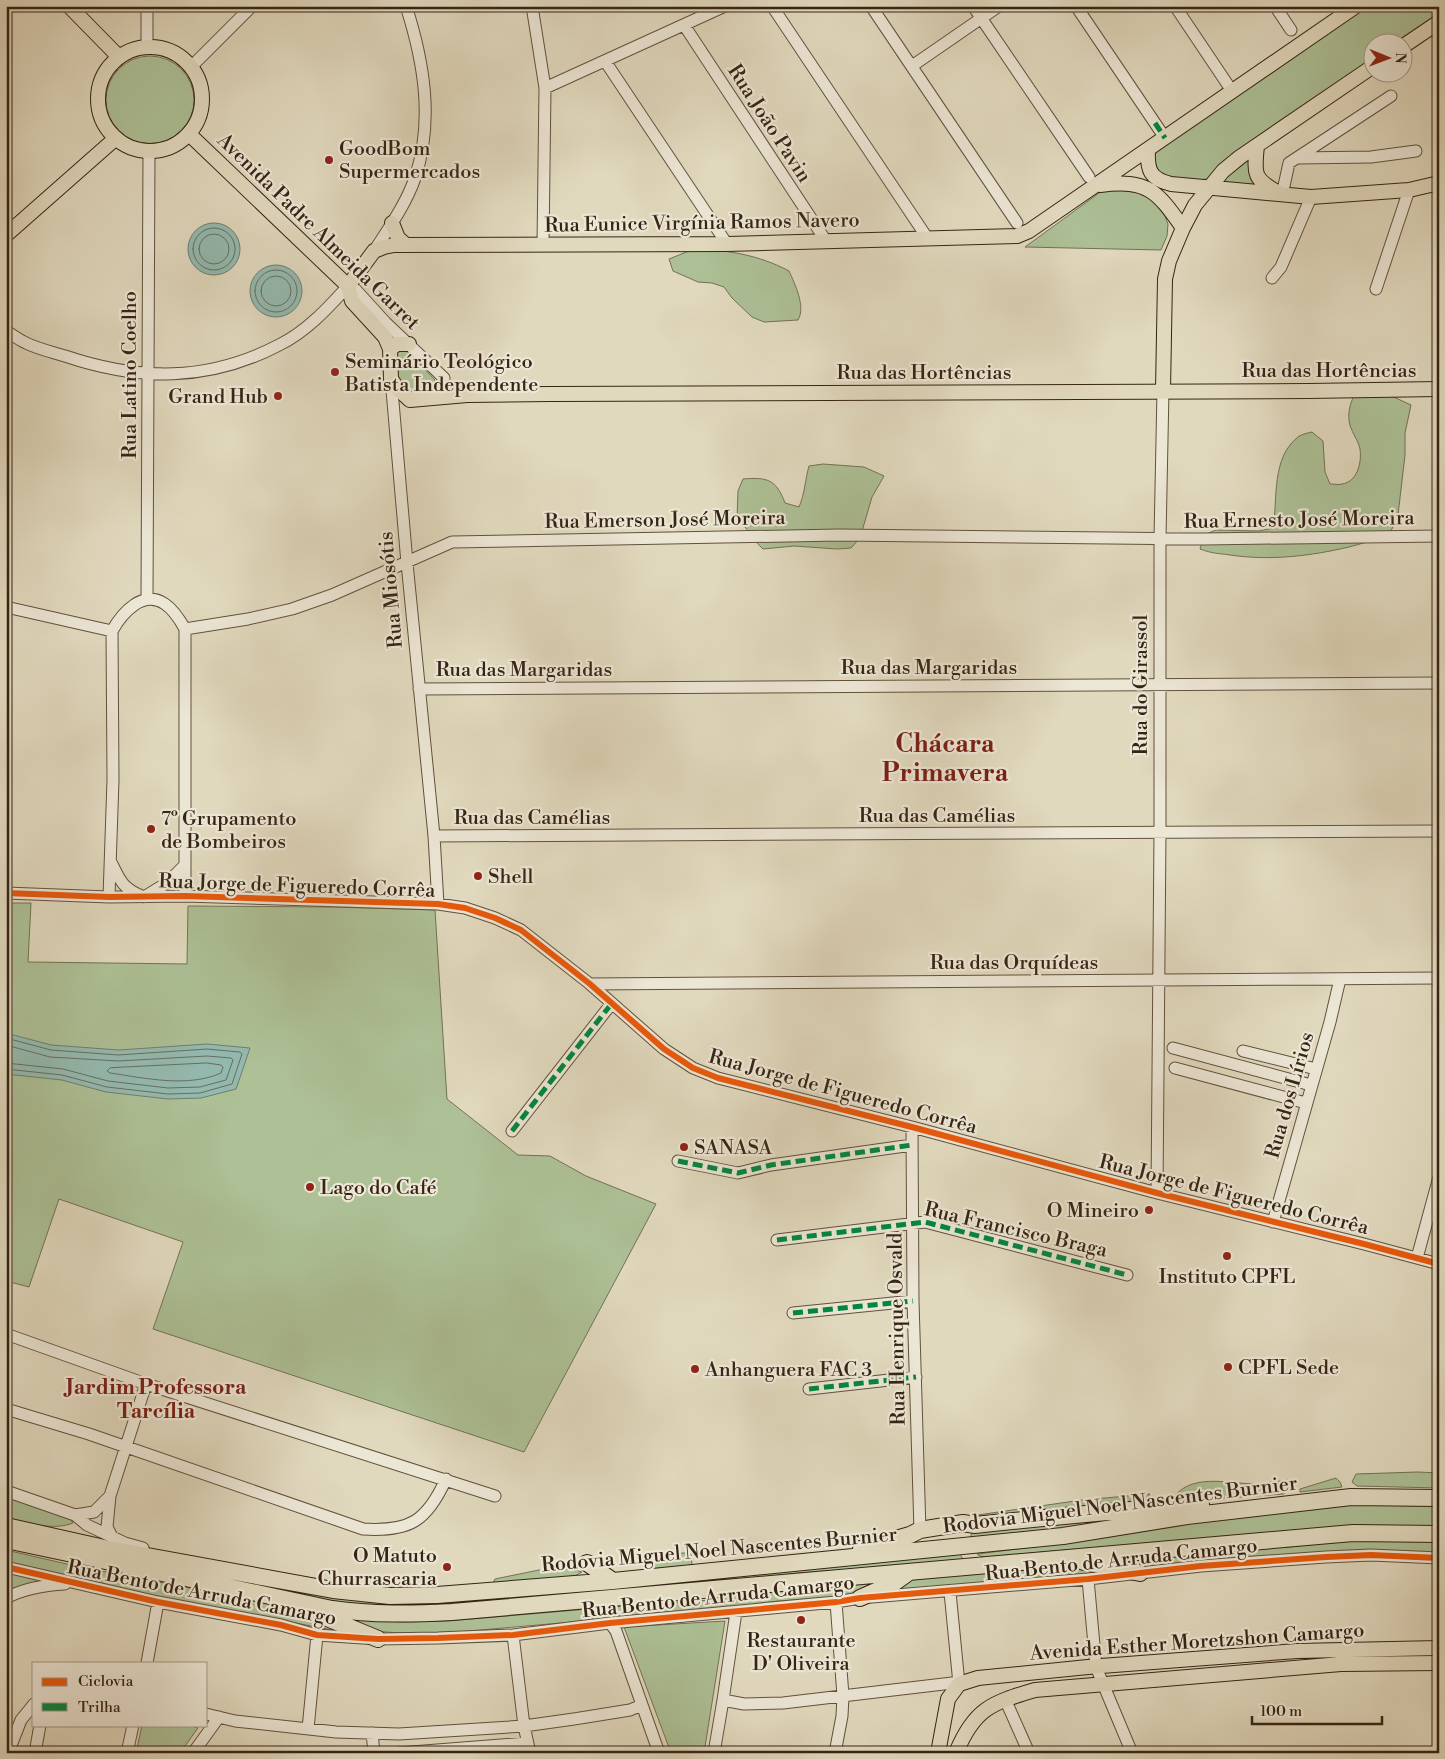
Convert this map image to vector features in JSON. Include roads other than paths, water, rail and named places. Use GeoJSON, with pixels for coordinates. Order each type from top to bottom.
{"type":"FeatureCollection","features":[{"type":"Feature","properties":{"kind":"highway"},"geometry":{"type":"LineString","coordinates":[[833,1558],[910,1535],[920,1530],[963,1524],[975,1525],[1155,1506],[1289,1496],[1296,1502]]}},
{"type":"Feature","properties":{"kind":"highway","name":"Rodovia Miguel Noel Nascentes Burnier"},"geometry":{"type":"LineString","coordinates":[[6,1526],[109,1549],[333,1590],[390,1596],[437,1595],[833,1558],[907,1553],[1063,1536],[1187,1516],[1296,1502],[1351,1497],[1439,1498]]}},
{"type":"Feature","properties":{"kind":"highway"},"geometry":{"type":"LineString","coordinates":[[975,1525],[968,1530],[964,1538],[964,1546],[975,1561],[987,1565]]}},
{"type":"Feature","properties":{"kind":"highway","name":"Rodovia Miguel Noel Nascentes Burnier"},"geometry":{"type":"LineString","coordinates":[[6,1540],[332,1609],[360,1613],[432,1613],[1353,1533],[1439,1534]]}},
{"type":"Feature","properties":{"kind":"highway"},"geometry":{"type":"LineString","coordinates":[[1070,1559],[1140,1573]]}},
{"type":"Feature","properties":{"kind":"highway"},"geometry":{"type":"LineString","coordinates":[[587,1563],[613,1580]]}},
{"type":"Feature","properties":{"kind":"highway"},"geometry":{"type":"LineString","coordinates":[[860,1598],[894,1583],[910,1571]]}},
{"type":"Feature","properties":{"kind":"highway"},"geometry":{"type":"LineString","coordinates":[[291,1600],[323,1617],[354,1627],[378,1639]]}},
{"type":"Feature","properties":{"kind":"main road"},"geometry":{"type":"LineString","coordinates":[[69,6],[119,57]]}},
{"type":"Feature","properties":{"kind":"main road","name":"Rua Eunice Virgínia Ramos Navero"},"geometry":{"type":"LineString","coordinates":[[374,251],[384,246],[406,245],[727,244],[1000,238],[1017,236],[1030,231],[1093,181],[1148,150],[1356,6]]}},
{"type":"Feature","properties":{"kind":"main road"},"geometry":{"type":"LineString","coordinates":[[1412,40],[1439,22]]}},
{"type":"Feature","properties":{"kind":"main road"},"geometry":{"type":"LineString","coordinates":[[147,47],[171,52],[184,60],[191,67],[197,78],[201,89],[202,101],[196,124],[189,134],[170,147],[149,151],[131,148],[116,138],[107,128],[101,116],[98,97],[103,78],[110,66],[119,57],[147,47]]}},
{"type":"Feature","properties":{"kind":"main road","name":"Rua do Girassol"},"geometry":{"type":"LineString","coordinates":[[1163,390],[1165,279],[1169,261],[1195,205],[1222,171],[1362,74]]}},
{"type":"Feature","properties":{"kind":"main road","name":"Avenida Padre Almeida Garret"},"geometry":{"type":"LineString","coordinates":[[189,134],[348,286]]}},
{"type":"Feature","properties":{"kind":"main road"},"geometry":{"type":"LineString","coordinates":[[6,235],[116,138]]}},
{"type":"Feature","properties":{"kind":"main road"},"geometry":{"type":"LineString","coordinates":[[1257,146],[1255,163],[1259,179],[1265,186],[1282,195]]}},
{"type":"Feature","properties":{"kind":"main road"},"geometry":{"type":"LineString","coordinates":[[1148,150],[1147,165],[1150,172],[1162,182],[1171,184],[1311,197],[1409,190],[1439,183]]}},
{"type":"Feature","properties":{"kind":"main road"},"geometry":{"type":"LineString","coordinates":[[1093,181],[1129,184],[1150,189],[1167,205],[1183,228]]}},
{"type":"Feature","properties":{"kind":"main road"},"geometry":{"type":"LineString","coordinates":[[392,223],[398,238],[406,245]]}},
{"type":"Feature","properties":{"kind":"main road"},"geometry":{"type":"LineString","coordinates":[[348,286],[374,251]]}},
{"type":"Feature","properties":{"kind":"main road","name":"Rua Miosótis"},"geometry":{"type":"LineString","coordinates":[[348,286],[352,300],[385,337],[390,349],[391,379]]}},
{"type":"Feature","properties":{"kind":"main road"},"geometry":{"type":"LineString","coordinates":[[390,349],[397,344],[410,344]]}},
{"type":"Feature","properties":{"kind":"main road"},"geometry":{"type":"LineString","coordinates":[[391,379],[397,388],[410,400]]}},
{"type":"Feature","properties":{"kind":"main road","name":"Rua das Hortências"},"geometry":{"type":"LineString","coordinates":[[410,400],[467,395],[570,393],[1439,389]]}},
{"type":"Feature","properties":{"kind":"main road","name":"Avenida Esther Moretzshon Camargo"},"geometry":{"type":"LineString","coordinates":[[959,1684],[993,1676],[1297,1651],[1439,1648]]}},
{"type":"Feature","properties":{"kind":"main road","name":"Avenida Esther Moretzshon Camargo"},"geometry":{"type":"LineString","coordinates":[[1000,1701],[1034,1690],[1341,1664],[1439,1663]]}},
{"type":"Feature","properties":{"kind":"main road"},"geometry":{"type":"LineString","coordinates":[[956,1753],[973,1720],[1000,1701],[1001,1685],[993,1676]]}},
{"type":"Feature","properties":{"kind":"main road"},"geometry":{"type":"LineString","coordinates":[[938,1753],[947,1706],[959,1684]]}},
{"type":"Feature","properties":{"kind":"main road"},"geometry":{"type":"LineString","coordinates":[[947,1706],[955,1724],[968,1728]]}},
{"type":"Feature","properties":{"kind":"street"},"geometry":{"type":"LineString","coordinates":[[147,6],[147,47]]}},
{"type":"Feature","properties":{"kind":"street"},"geometry":{"type":"LineString","coordinates":[[191,67],[252,6]]}},
{"type":"Feature","properties":{"kind":"street"},"geometry":{"type":"LineString","coordinates":[[374,251],[403,205],[415,178],[423,144],[426,113],[425,84],[406,6]]}},
{"type":"Feature","properties":{"kind":"street"},"geometry":{"type":"LineString","coordinates":[[532,6],[545,88],[543,244]]}},
{"type":"Feature","properties":{"kind":"street"},"geometry":{"type":"LineString","coordinates":[[545,88],[725,6]]}},
{"type":"Feature","properties":{"kind":"street"},"geometry":{"type":"LineString","coordinates":[[772,6],[928,239]]}},
{"type":"Feature","properties":{"kind":"street"},"geometry":{"type":"LineString","coordinates":[[871,6],[1017,223]]}},
{"type":"Feature","properties":{"kind":"street"},"geometry":{"type":"LineString","coordinates":[[973,6],[1093,181]]}},
{"type":"Feature","properties":{"kind":"street"},"geometry":{"type":"LineString","coordinates":[[912,66],[1000,6]]}},
{"type":"Feature","properties":{"kind":"street"},"geometry":{"type":"LineString","coordinates":[[1076,6],[1165,138]]}},
{"type":"Feature","properties":{"kind":"street"},"geometry":{"type":"LineString","coordinates":[[1175,6],[1232,91]]}},
{"type":"Feature","properties":{"kind":"street"},"geometry":{"type":"LineString","coordinates":[[1275,6],[1291,30]]}},
{"type":"Feature","properties":{"kind":"street","name":"Rua João Pavin"},"geometry":{"type":"LineString","coordinates":[[684,25],[826,241]]}},
{"type":"Feature","properties":{"kind":"street"},"geometry":{"type":"LineString","coordinates":[[605,61],[727,244]]}},
{"type":"Feature","properties":{"kind":"street"},"geometry":{"type":"LineString","coordinates":[[1282,195],[1289,163],[1391,96]]}},
{"type":"Feature","properties":{"kind":"street","name":"Rua Latino Coelho"},"geometry":{"type":"LineString","coordinates":[[148,599],[149,151]]}},
{"type":"Feature","properties":{"kind":"street"},"geometry":{"type":"LineString","coordinates":[[1298,158],[1371,157],[1416,152]]}},
{"type":"Feature","properties":{"kind":"street"},"geometry":{"type":"LineString","coordinates":[[1376,289],[1409,190]]}},
{"type":"Feature","properties":{"kind":"street"},"geometry":{"type":"LineString","coordinates":[[1272,278],[1281,267],[1311,197]]}},
{"type":"Feature","properties":{"kind":"street"},"geometry":{"type":"LineString","coordinates":[[6,331],[25,343],[92,365],[148,374],[183,374],[214,369],[280,345],[308,326],[348,286]]}},
{"type":"Feature","properties":{"kind":"street","name":"Avenida Padre Almeida Garret"},"geometry":{"type":"LineString","coordinates":[[348,286],[356,290],[386,323],[444,378],[438,390],[426,398]]}},
{"type":"Feature","properties":{"kind":"street","name":"Rua Miosótis"},"geometry":{"type":"LineString","coordinates":[[391,379],[434,836],[438,904]]}},
{"type":"Feature","properties":{"kind":"street","name":"Rua do Girassol"},"geometry":{"type":"LineString","coordinates":[[1157,1193],[1160,538],[1163,390]]}},
{"type":"Feature","properties":{"kind":"street","name":"Rua das Hortências"},"geometry":{"type":"LineString","coordinates":[[395,411],[398,404],[410,400]]}},
{"type":"Feature","properties":{"kind":"street","name":"Rua Emerson José Moreira"},"geometry":{"type":"LineString","coordinates":[[185,629],[292,609],[332,595],[452,542],[838,535],[1160,538]]}},
{"type":"Feature","properties":{"kind":"street","name":"Rua Ernesto José Moreira"},"geometry":{"type":"LineString","coordinates":[[1160,538],[1255,539],[1439,536]]}},
{"type":"Feature","properties":{"kind":"street"},"geometry":{"type":"LineString","coordinates":[[109,897],[111,863],[112,631],[120,616],[135,604],[148,599],[164,603],[177,616],[185,629],[185,896]]}},
{"type":"Feature","properties":{"kind":"street"},"geometry":{"type":"LineString","coordinates":[[6,607],[112,631]]}},
{"type":"Feature","properties":{"kind":"street","name":"Rua das Margaridas"},"geometry":{"type":"LineString","coordinates":[[419,688],[1439,683]]}},
{"type":"Feature","properties":{"kind":"street","name":"Rua das Camélias"},"geometry":{"type":"LineString","coordinates":[[434,836],[1439,831]]}},
{"type":"Feature","properties":{"kind":"street"},"geometry":{"type":"LineString","coordinates":[[111,863],[124,886],[144,897],[167,883],[185,864]]}},
{"type":"Feature","properties":{"kind":"street","name":"Rua Jorge de Figueredo Corrêa"},"geometry":{"type":"LineString","coordinates":[[6,893],[109,897],[185,896],[438,904],[465,908],[495,918],[521,930],[590,984],[664,1049],[693,1068],[718,1078],[912,1127],[1157,1193],[1439,1264]]}},
{"type":"Feature","properties":{"kind":"street","name":"Rua das Orquídeas"},"geometry":{"type":"LineString","coordinates":[[590,984],[1439,978]]}},
{"type":"Feature","properties":{"kind":"street","name":"Rua dos Lírios"},"geometry":{"type":"LineString","coordinates":[[1273,1222],[1330,1022],[1340,979]]}},
{"type":"Feature","properties":{"kind":"street"},"geometry":{"type":"LineString","coordinates":[[512,1131],[612,1003]]}},
{"type":"Feature","properties":{"kind":"street"},"geometry":{"type":"LineString","coordinates":[[1172,1048],[1311,1085]]}},
{"type":"Feature","properties":{"kind":"street"},"geometry":{"type":"LineString","coordinates":[[1243,1051],[1316,1069]]}},
{"type":"Feature","properties":{"kind":"street"},"geometry":{"type":"LineString","coordinates":[[1175,1068],[1306,1103]]}},
{"type":"Feature","properties":{"kind":"street","name":"Rua Henrique Osvald"},"geometry":{"type":"LineString","coordinates":[[912,1127],[913,1301],[920,1530]]}},
{"type":"Feature","properties":{"kind":"street"},"geometry":{"type":"LineString","coordinates":[[678,1162],[738,1173],[807,1159],[912,1145]]}},
{"type":"Feature","properties":{"kind":"street"},"geometry":{"type":"LineString","coordinates":[[1417,1258],[1439,1177]]}},
{"type":"Feature","properties":{"kind":"street","name":"Rua Francisco Braga"},"geometry":{"type":"LineString","coordinates":[[777,1240],[925,1222],[1127,1275]]}},
{"type":"Feature","properties":{"kind":"street"},"geometry":{"type":"LineString","coordinates":[[793,1312],[913,1301]]}},
{"type":"Feature","properties":{"kind":"street"},"geometry":{"type":"LineString","coordinates":[[6,1334],[146,1384],[495,1496]]}},
{"type":"Feature","properties":{"kind":"street"},"geometry":{"type":"LineString","coordinates":[[809,1389],[916,1377]]}},
{"type":"Feature","properties":{"kind":"street"},"geometry":{"type":"LineString","coordinates":[[112,1537],[107,1527],[110,1496],[146,1384]]}},
{"type":"Feature","properties":{"kind":"street"},"geometry":{"type":"LineString","coordinates":[[6,1409],[125,1446],[363,1529],[380,1530],[396,1528],[422,1518],[432,1507],[446,1479]]}},
{"type":"Feature","properties":{"kind":"street"},"geometry":{"type":"LineString","coordinates":[[6,1491],[75,1516],[87,1525],[112,1537],[195,1564]]}},
{"type":"Feature","properties":{"kind":"street"},"geometry":{"type":"LineString","coordinates":[[75,1516],[94,1512],[110,1496]]}},
{"type":"Feature","properties":{"kind":"street","name":"Rua Bento de Arruda Camargo"},"geometry":{"type":"LineString","coordinates":[[6,1567],[158,1602],[281,1625],[317,1635],[378,1639],[513,1635],[610,1623],[836,1602],[860,1598],[1088,1579],[1201,1566],[1371,1555],[1439,1558]]}},
{"type":"Feature","properties":{"kind":"street"},"geometry":{"type":"LineString","coordinates":[[1088,1579],[1096,1667],[1132,1753]]}},
{"type":"Feature","properties":{"kind":"street"},"geometry":{"type":"LineString","coordinates":[[6,1598],[18,1592],[42,1586],[76,1584]]}},
{"type":"Feature","properties":{"kind":"street"},"geometry":{"type":"LineString","coordinates":[[723,1700],[744,1704],[783,1703],[952,1683],[959,1684],[950,1592]]}},
{"type":"Feature","properties":{"kind":"street"},"geometry":{"type":"LineString","coordinates":[[146,1662],[158,1602]]}},
{"type":"Feature","properties":{"kind":"street"},"geometry":{"type":"LineString","coordinates":[[835,1753],[842,1716],[843,1696],[836,1602]]}},
{"type":"Feature","properties":{"kind":"street"},"geometry":{"type":"LineString","coordinates":[[714,1753],[736,1612]]}},
{"type":"Feature","properties":{"kind":"street"},"geometry":{"type":"LineString","coordinates":[[610,1623],[616,1631],[660,1753]]}},
{"type":"Feature","properties":{"kind":"street"},"geometry":{"type":"LineString","coordinates":[[308,1729],[317,1635]]}},
{"type":"Feature","properties":{"kind":"street"},"geometry":{"type":"LineString","coordinates":[[399,1753],[528,1748],[513,1635]]}},
{"type":"Feature","properties":{"kind":"street"},"geometry":{"type":"LineString","coordinates":[[932,1686],[940,1688],[947,1706]]}},
{"type":"Feature","properties":{"kind":"street"},"geometry":{"type":"LineString","coordinates":[[1000,1701],[1029,1753]]}},
{"type":"Feature","properties":{"kind":"street"},"geometry":{"type":"LineString","coordinates":[[208,1714],[235,1721],[308,1729],[399,1734],[524,1726],[574,1720],[630,1710],[642,1705]]}},
{"type":"Feature","properties":{"kind":"street"},"geometry":{"type":"LineString","coordinates":[[8,1753],[22,1720],[32,1707]]}},
{"type":"Feature","properties":{"kind":"street"},"geometry":{"type":"LineString","coordinates":[[193,1753],[219,1717]]}},
{"type":"Feature","properties":{"kind":"street"},"geometry":{"type":"LineString","coordinates":[[35,1753],[40,1726]]}},
{"type":"Feature","properties":{"kind":"street"},"geometry":{"type":"LineString","coordinates":[[127,1753],[133,1726]]}},
{"type":"Feature","properties":{"kind":"street"},"geometry":{"type":"LineString","coordinates":[[372,1733],[374,1753]]}},
{"type":"Feature","properties":{"kind":"water"},"geometry":{"type":"Polygon","coordinates":[[[214,223],[224,225],[232,231],[238,239],[240,249],[238,259],[232,267],[224,273],[214,275],[204,273],[196,267],[190,259],[188,249],[190,239],[196,231],[204,225],[214,223]]]}},
{"type":"Feature","properties":{"kind":"water"},"geometry":{"type":"Polygon","coordinates":[[[276,265],[286,267],[294,273],[300,281],[302,291],[300,301],[294,309],[286,315],[276,317],[266,315],[258,309],[252,301],[250,291],[252,281],[258,273],[266,267],[276,265]]]}},
{"type":"Feature","properties":{"kind":"water"},"geometry":{"type":"Polygon","coordinates":[[[6,1033],[51,1045],[119,1050],[207,1044],[250,1048],[236,1089],[201,1098],[168,1099],[106,1092],[62,1080],[6,1074],[6,1033]]]}},
{"type":"Feature","properties":{"kind":"place","name":"GoodBom Supermercados"},"geometry":{"type":"Point","coordinates":[329,160]}},
{"type":"Feature","properties":{"kind":"place","name":"Seminário Teológico Batista Independente"},"geometry":{"type":"Point","coordinates":[335,372]}},
{"type":"Feature","properties":{"kind":"place","name":"Grand Hub"},"geometry":{"type":"Point","coordinates":[278,396]}},
{"type":"Feature","properties":{"kind":"place","name":"7º Grupamento de Bombeiros"},"geometry":{"type":"Point","coordinates":[151,829]}},
{"type":"Feature","properties":{"kind":"place","name":"Shell"},"geometry":{"type":"Point","coordinates":[478,876]}},
{"type":"Feature","properties":{"kind":"place","name":"SANASA"},"geometry":{"type":"Point","coordinates":[684,1147]}},
{"type":"Feature","properties":{"kind":"place","name":"Lago do Café"},"geometry":{"type":"Point","coordinates":[310,1187]}},
{"type":"Feature","properties":{"kind":"place","name":"O Mineiro"},"geometry":{"type":"Point","coordinates":[1149,1210]}},
{"type":"Feature","properties":{"kind":"place","name":"Instituto CPFL"},"geometry":{"type":"Point","coordinates":[1227,1256]}},
{"type":"Feature","properties":{"kind":"place","name":"CPFL Sede"},"geometry":{"type":"Point","coordinates":[1228,1367]}},
{"type":"Feature","properties":{"kind":"place","name":"Anhanguera FAC 3"},"geometry":{"type":"Point","coordinates":[695,1369]}},
{"type":"Feature","properties":{"kind":"place","name":"O Matuto Churrascaria"},"geometry":{"type":"Point","coordinates":[447,1567]}},
{"type":"Feature","properties":{"kind":"place","name":"Restaurante D' Oliveira"},"geometry":{"type":"Point","coordinates":[801,1620]}},
{"type":"Feature","properties":{"kind":"district","name":"Chácara Primavera"},"geometry":{"type":"Point","coordinates":[945,758]}},
{"type":"Feature","properties":{"kind":"district","name":"Jardim Professora Tarcília"},"geometry":{"type":"Point","coordinates":[156,1399]}}]}
